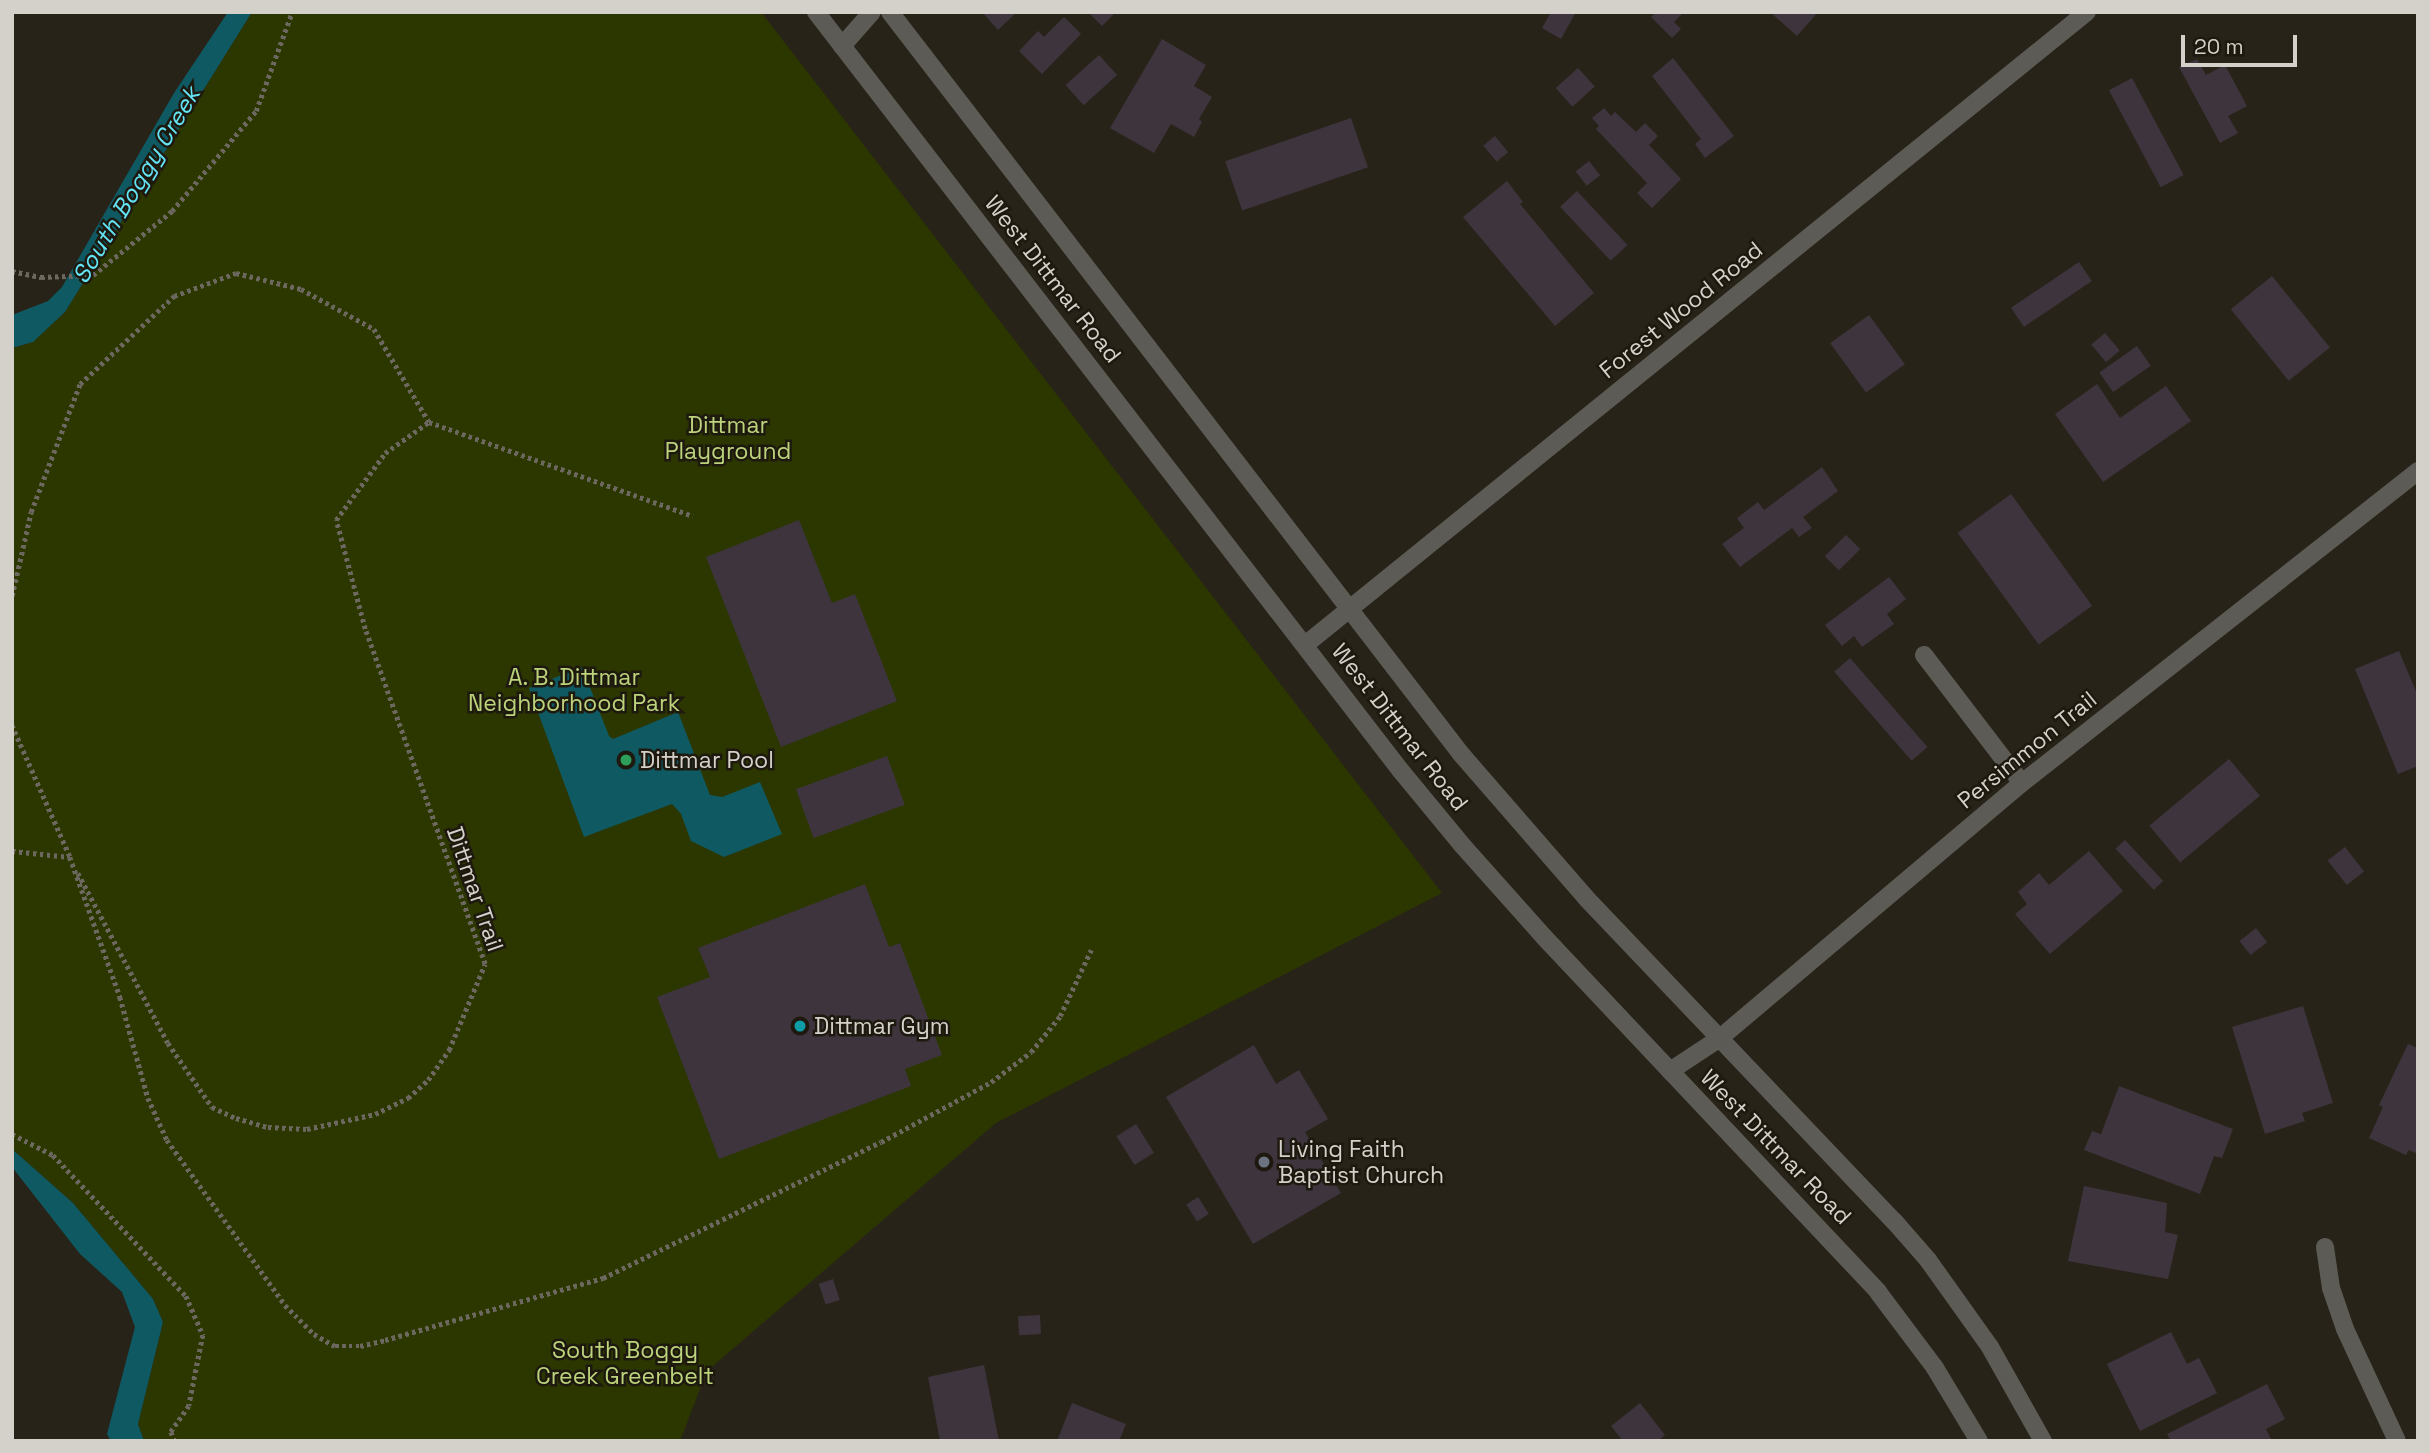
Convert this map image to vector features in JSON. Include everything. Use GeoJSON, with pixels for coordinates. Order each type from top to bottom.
{"type":"FeatureCollection","features":[{"type":"Feature","properties":{"kind":"street","name":"West Dittmar Road"},"geometry":{"type":"LineString","coordinates":[[816,12],[1462,845],[1878,1292],[1935,1368],[1979,1441]]}},
{"type":"Feature","properties":{"kind":"street"},"geometry":{"type":"LineString","coordinates":[[842,46],[872,12]]}},
{"type":"Feature","properties":{"kind":"street","name":"West Dittmar Road"},"geometry":{"type":"LineString","coordinates":[[890,12],[1350,611],[1461,754],[1530,837],[1928,1260],[1990,1348],[2043,1441]]}},
{"type":"Feature","properties":{"kind":"street","name":"Forest Wood Road"},"geometry":{"type":"LineString","coordinates":[[1305,645],[2087,12]]}},
{"type":"Feature","properties":{"kind":"street","name":"Persimmon Trail"},"geometry":{"type":"LineString","coordinates":[[1670,1071],[1720,1038],[2022,783],[2418,471]]}},
{"type":"Feature","properties":{"kind":"street"},"geometry":{"type":"LineString","coordinates":[[1924,655],[2022,783]]}},
{"type":"Feature","properties":{"kind":"street"},"geometry":{"type":"LineString","coordinates":[[2325,1247],[2331,1288],[2345,1329],[2397,1441]]}},
{"type":"Feature","properties":{"kind":"path"},"geometry":{"type":"LineString","coordinates":[[12,271],[41,277],[93,275],[172,211],[256,111],[292,12]]}},
{"type":"Feature","properties":{"kind":"path"},"geometry":{"type":"LineString","coordinates":[[12,596],[31,512],[80,384],[174,296],[236,273],[301,289],[374,329],[429,422],[692,516]]}},
{"type":"Feature","properties":{"kind":"path","name":"Dittmar Trail"},"geometry":{"type":"LineString","coordinates":[[12,725],[70,857],[168,1043],[212,1107],[236,1118],[268,1127],[307,1129],[375,1114],[408,1098],[428,1080],[449,1050],[485,964],[365,629],[336,520],[385,453],[429,422]]}},
{"type":"Feature","properties":{"kind":"path"},"geometry":{"type":"LineString","coordinates":[[12,851],[70,857],[120,997],[148,1098],[167,1140],[285,1305],[314,1334],[335,1346],[360,1346],[385,1340],[603,1278],[881,1142],[990,1082],[1031,1052],[1060,1016],[1091,950]]}},
{"type":"Feature","properties":{"kind":"path"},"geometry":{"type":"LineString","coordinates":[[12,1134],[53,1155],[186,1296],[203,1335],[189,1406],[171,1432],[175,1441]]}},
{"type":"Feature","properties":{"kind":"green space","name":"A. B. Dittmar Neighborhood Park"},"geometry":{"type":"Polygon","coordinates":[[[252,12],[761,12],[1442,893],[996,1123],[707,1371],[680,1441],[144,1441],[138,1424],[163,1322],[153,1299],[73,1203],[12,1149],[12,348],[33,342],[65,312],[252,12]]]}},
{"type":"Feature","properties":{"kind":"water","name":"South Boggy Creek"},"geometry":{"type":"Polygon","coordinates":[[[228,12],[252,12],[65,312],[33,342],[12,348],[12,315],[48,301],[62,287],[174,93],[228,12]]]}},
{"type":"Feature","properties":{"kind":"water","name":"Dittmar Pool"},"geometry":{"type":"Polygon","coordinates":[[[582,667],[609,736],[613,739],[678,712],[710,795],[722,797],[760,782],[782,834],[724,857],[691,841],[681,814],[672,804],[584,837],[529,688],[582,667]]]}},
{"type":"Feature","properties":{"kind":"water"},"geometry":{"type":"Polygon","coordinates":[[[12,1149],[73,1203],[153,1299],[163,1322],[138,1424],[144,1441],[111,1441],[107,1434],[135,1327],[122,1292],[80,1254],[12,1167],[12,1149]]]}},
{"type":"Feature","properties":{"kind":"building"},"geometry":{"type":"Polygon","coordinates":[[[982,12],[1017,12],[998,30],[982,12]]]}},
{"type":"Feature","properties":{"kind":"building"},"geometry":{"type":"Polygon","coordinates":[[[1088,12],[1116,12],[1102,26],[1088,12]]]}},
{"type":"Feature","properties":{"kind":"building"},"geometry":{"type":"Polygon","coordinates":[[[1551,12],[1576,12],[1561,39],[1542,28],[1551,12]]]}},
{"type":"Feature","properties":{"kind":"building"},"geometry":{"type":"Polygon","coordinates":[[[1656,12],[1684,12],[1674,22],[1681,29],[1672,38],[1651,17],[1656,12]]]}},
{"type":"Feature","properties":{"kind":"building"},"geometry":{"type":"Polygon","coordinates":[[[1770,12],[1818,12],[1797,36],[1770,12]]]}},
{"type":"Feature","properties":{"kind":"building"},"geometry":{"type":"Polygon","coordinates":[[[1064,17],[1081,34],[1042,74],[1019,51],[1038,31],[1044,37],[1064,17]]]}},
{"type":"Feature","properties":{"kind":"building"},"geometry":{"type":"Polygon","coordinates":[[[1162,39],[1206,65],[1194,86],[1212,97],[1199,119],[1202,122],[1194,137],[1171,124],[1154,153],[1110,128],[1162,39]]]}},
{"type":"Feature","properties":{"kind":"building"},"geometry":{"type":"Polygon","coordinates":[[[1099,55],[1117,75],[1084,105],[1066,85],[1099,55]]]}},
{"type":"Feature","properties":{"kind":"building"},"geometry":{"type":"Polygon","coordinates":[[[1673,58],[1734,136],[1705,158],[1695,144],[1701,139],[1652,76],[1673,58]]]}},
{"type":"Feature","properties":{"kind":"building"},"geometry":{"type":"Polygon","coordinates":[[[2197,59],[2206,75],[2225,65],[2247,106],[2228,116],[2238,133],[2220,143],[2179,67],[2197,59]]]}},
{"type":"Feature","properties":{"kind":"building"},"geometry":{"type":"Polygon","coordinates":[[[1578,68],[1595,87],[1572,107],[1556,88],[1578,68]]]}},
{"type":"Feature","properties":{"kind":"building"},"geometry":{"type":"Polygon","coordinates":[[[2132,78],[2184,175],[2161,187],[2109,90],[2132,78]]]}},
{"type":"Feature","properties":{"kind":"building"},"geometry":{"type":"Polygon","coordinates":[[[1604,108],[1611,116],[1615,112],[1636,132],[1645,123],[1658,136],[1649,145],[1681,179],[1652,208],[1637,193],[1647,183],[1596,129],[1599,126],[1592,118],[1604,108]]]}},
{"type":"Feature","properties":{"kind":"building"},"geometry":{"type":"Polygon","coordinates":[[[1351,118],[1368,167],[1242,210],[1225,161],[1351,118]]]}},
{"type":"Feature","properties":{"kind":"building"},"geometry":{"type":"Polygon","coordinates":[[[1495,136],[1508,152],[1497,162],[1483,145],[1495,136]]]}},
{"type":"Feature","properties":{"kind":"building"},"geometry":{"type":"Polygon","coordinates":[[[1589,161],[1600,175],[1587,186],[1576,171],[1589,161]]]}},
{"type":"Feature","properties":{"kind":"building"},"geometry":{"type":"Polygon","coordinates":[[[1507,181],[1523,202],[1520,204],[1594,293],[1555,326],[1463,217],[1507,181]]]}},
{"type":"Feature","properties":{"kind":"building"},"geometry":{"type":"Polygon","coordinates":[[[1577,191],[1627,245],[1611,261],[1560,207],[1577,191]]]}},
{"type":"Feature","properties":{"kind":"building"},"geometry":{"type":"Polygon","coordinates":[[[2079,262],[2092,281],[2024,327],[2011,308],[2079,262]]]}},
{"type":"Feature","properties":{"kind":"building"},"geometry":{"type":"Polygon","coordinates":[[[2272,276],[2330,347],[2289,381],[2231,309],[2272,276]]]}},
{"type":"Feature","properties":{"kind":"building"},"geometry":{"type":"Polygon","coordinates":[[[1869,315],[1905,364],[1866,393],[1830,343],[1869,315]]]}},
{"type":"Feature","properties":{"kind":"building"},"geometry":{"type":"Polygon","coordinates":[[[2105,333],[2120,351],[2106,362],[2091,345],[2105,333]]]}},
{"type":"Feature","properties":{"kind":"building"},"geometry":{"type":"Polygon","coordinates":[[[2137,346],[2151,366],[2113,392],[2099,372],[2137,346]]]}},
{"type":"Feature","properties":{"kind":"building"},"geometry":{"type":"Polygon","coordinates":[[[2097,384],[2120,418],[2166,386],[2191,421],[2103,482],[2055,414],[2097,384]]]}},
{"type":"Feature","properties":{"kind":"building"},"geometry":{"type":"Polygon","coordinates":[[[1822,467],[1838,491],[1803,517],[1812,528],[1799,537],[1792,528],[1740,567],[1722,544],[1744,528],[1737,518],[1758,502],[1764,510],[1822,467]]]}},
{"type":"Feature","properties":{"kind":"building"},"geometry":{"type":"Polygon","coordinates":[[[2011,494],[2092,606],[2039,644],[1958,533],[2011,494]]]}},
{"type":"Feature","properties":{"kind":"building"},"geometry":{"type":"Polygon","coordinates":[[[799,520],[832,603],[855,594],[897,701],[781,747],[706,557],[799,520]]]}},
{"type":"Feature","properties":{"kind":"building"},"geometry":{"type":"Polygon","coordinates":[[[1846,535],[1860,549],[1839,570],[1825,556],[1846,535]]]}},
{"type":"Feature","properties":{"kind":"building"},"geometry":{"type":"Polygon","coordinates":[[[1889,577],[1906,599],[1887,614],[1894,624],[1862,647],[1854,636],[1842,646],[1825,625],[1889,577]]]}},
{"type":"Feature","properties":{"kind":"building"},"geometry":{"type":"Polygon","coordinates":[[[2399,651],[2418,696],[2418,766],[2398,774],[2355,669],[2399,651]]]}},
{"type":"Feature","properties":{"kind":"building"},"geometry":{"type":"Polygon","coordinates":[[[1850,658],[1927,747],[1912,761],[1834,672],[1850,658]]]}},
{"type":"Feature","properties":{"kind":"building"},"geometry":{"type":"Polygon","coordinates":[[[887,756],[905,805],[814,838],[796,789],[887,756]]]}},
{"type":"Feature","properties":{"kind":"building"},"geometry":{"type":"Polygon","coordinates":[[[2229,759],[2260,796],[2180,863],[2149,826],[2229,759]]]}},
{"type":"Feature","properties":{"kind":"building"},"geometry":{"type":"Polygon","coordinates":[[[2125,840],[2163,881],[2154,890],[2115,849],[2125,840]]]}},
{"type":"Feature","properties":{"kind":"building"},"geometry":{"type":"Polygon","coordinates":[[[2345,847],[2364,871],[2347,885],[2328,861],[2345,847]]]}},
{"type":"Feature","properties":{"kind":"building"},"geometry":{"type":"Polygon","coordinates":[[[2089,851],[2123,891],[2050,954],[2015,914],[2027,904],[2018,892],[2039,873],[2049,885],[2089,851]]]}},
{"type":"Feature","properties":{"kind":"building","name":"Dittmar Gym"},"geometry":{"type":"Polygon","coordinates":[[[865,884],[889,947],[900,943],[942,1055],[905,1069],[911,1086],[719,1159],[657,997],[710,977],[698,948],[865,884]]]}},
{"type":"Feature","properties":{"kind":"building"},"geometry":{"type":"Polygon","coordinates":[[[2256,928],[2267,942],[2251,955],[2239,941],[2256,928]]]}},
{"type":"Feature","properties":{"kind":"building"},"geometry":{"type":"Polygon","coordinates":[[[2303,1006],[2333,1103],[2302,1113],[2305,1121],[2265,1134],[2232,1027],[2303,1006]]]}},
{"type":"Feature","properties":{"kind":"building"},"geometry":{"type":"Polygon","coordinates":[[[2408,1044],[2418,1048],[2418,1154],[2409,1150],[2406,1155],[2369,1138],[2383,1107],[2379,1105],[2408,1044]]]}},
{"type":"Feature","properties":{"kind":"building","name":"Living Faith Baptist Church"},"geometry":{"type":"Polygon","coordinates":[[[1254,1045],[1276,1084],[1299,1070],[1328,1119],[1305,1132],[1341,1193],[1253,1244],[1166,1097],[1254,1045]]]}},
{"type":"Feature","properties":{"kind":"building"},"geometry":{"type":"Polygon","coordinates":[[[2119,1086],[2233,1129],[2222,1158],[2214,1156],[2200,1194],[2084,1150],[2092,1131],[2101,1134],[2119,1086]]]}},
{"type":"Feature","properties":{"kind":"building"},"geometry":{"type":"Polygon","coordinates":[[[1136,1124],[1154,1153],[1135,1165],[1116,1136],[1136,1124]]]}},
{"type":"Feature","properties":{"kind":"building"},"geometry":{"type":"Polygon","coordinates":[[[2084,1186],[2167,1203],[2165,1232],[2178,1235],[2168,1279],[2068,1261],[2084,1186]]]}},
{"type":"Feature","properties":{"kind":"building"},"geometry":{"type":"Polygon","coordinates":[[[1198,1197],[1209,1214],[1197,1221],[1186,1205],[1198,1197]]]}},
{"type":"Feature","properties":{"kind":"building"},"geometry":{"type":"Polygon","coordinates":[[[833,1279],[840,1300],[826,1305],[819,1284],[833,1279]]]}},
{"type":"Feature","properties":{"kind":"building"},"geometry":{"type":"Polygon","coordinates":[[[1040,1315],[1041,1334],[1019,1335],[1018,1316],[1040,1315]]]}},
{"type":"Feature","properties":{"kind":"building"},"geometry":{"type":"Polygon","coordinates":[[[2171,1332],[2187,1364],[2199,1358],[2217,1393],[2140,1431],[2107,1364],[2171,1332]]]}},
{"type":"Feature","properties":{"kind":"building"},"geometry":{"type":"Polygon","coordinates":[[[984,1365],[999,1441],[940,1441],[928,1377],[984,1365]]]}},
{"type":"Feature","properties":{"kind":"building"},"geometry":{"type":"Polygon","coordinates":[[[2267,1384],[2285,1419],[2266,1429],[2272,1441],[2171,1441],[2167,1434],[2267,1384]]]}},
{"type":"Feature","properties":{"kind":"building"},"geometry":{"type":"Polygon","coordinates":[[[1072,1403],[1126,1424],[1119,1441],[1057,1441],[1072,1403]]]}},
{"type":"Feature","properties":{"kind":"building"},"geometry":{"type":"Polygon","coordinates":[[[1640,1403],[1665,1435],[1658,1441],[1623,1441],[1611,1426],[1640,1403]]]}},
{"type":"Feature","properties":{"kind":"place","name":"Dittmar Pool"},"geometry":{"type":"Point","coordinates":[626,760]}},
{"type":"Feature","properties":{"kind":"place","name":"Dittmar Gym"},"geometry":{"type":"Point","coordinates":[800,1026]}},
{"type":"Feature","properties":{"kind":"place","name":"Living Faith Baptist Church"},"geometry":{"type":"Point","coordinates":[1264,1162]}},
{"type":"Feature","properties":{"kind":"park label","name":"Dittmar Playground"},"geometry":{"type":"Point","coordinates":[728,438]}},
{"type":"Feature","properties":{"kind":"park label","name":"South Boggy Creek Greenbelt"},"geometry":{"type":"Point","coordinates":[625,1363]}}]}
